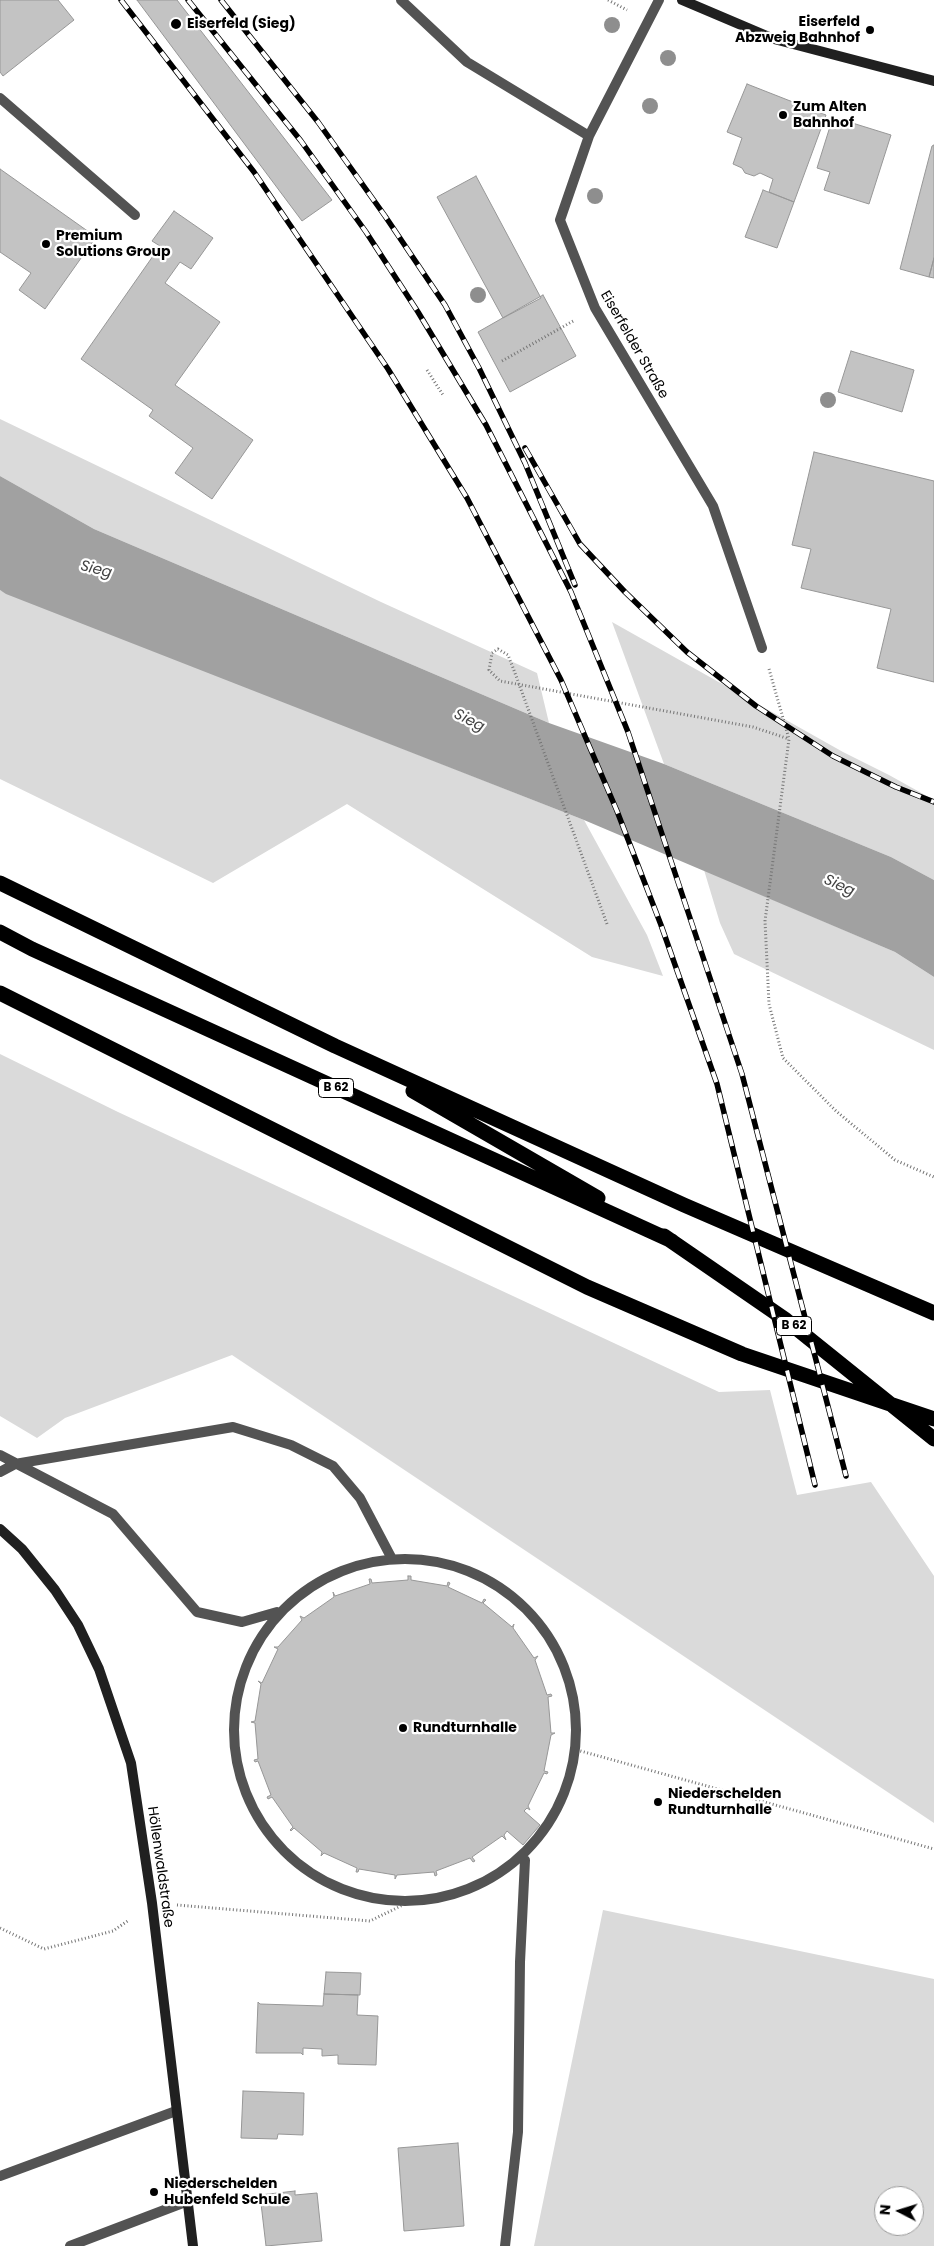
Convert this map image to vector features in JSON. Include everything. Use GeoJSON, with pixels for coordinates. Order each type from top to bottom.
{"type":"FeatureCollection","features":[{"type":"Feature","properties":{"kind":"highway","name":"B 62"},"geometry":{"type":"LineString","coordinates":[[0,883],[335,1046],[684,1204],[934,1313]]}},
{"type":"Feature","properties":{"kind":"highway","name":"B 62"},"geometry":{"type":"LineString","coordinates":[[0,932],[32,949],[672,1241]]}},
{"type":"Feature","properties":{"kind":"highway"},"geometry":{"type":"LineString","coordinates":[[0,993],[587,1288],[742,1354],[934,1419]]}},
{"type":"Feature","properties":{"kind":"highway","name":"B 62"},"geometry":{"type":"LineString","coordinates":[[335,1046],[672,1241],[786,1320],[934,1439]]}},
{"type":"Feature","properties":{"kind":"street"},"geometry":{"type":"LineString","coordinates":[[682,0],[774,39],[934,81]]}},
{"type":"Feature","properties":{"kind":"street","name":"Höllenwaldstraße"},"geometry":{"type":"LineString","coordinates":[[0,1529],[22,1549],[55,1590],[78,1625],[99,1669],[131,1763],[152,1903],[193,2246]]}},
{"type":"Feature","properties":{"kind":"lane"},"geometry":{"type":"LineString","coordinates":[[401,0],[467,62],[589,136]]}},
{"type":"Feature","properties":{"kind":"lane","name":"Eiserfelder Straße"},"geometry":{"type":"LineString","coordinates":[[658,0],[589,136],[560,220],[595,308],[713,506],[762,648]]}},
{"type":"Feature","properties":{"kind":"lane"},"geometry":{"type":"LineString","coordinates":[[0,98],[135,215]]}},
{"type":"Feature","properties":{"kind":"lane"},"geometry":{"type":"LineString","coordinates":[[0,1472],[15,1464],[233,1428],[291,1445],[333,1466],[360,1498],[391,1557]]}},
{"type":"Feature","properties":{"kind":"lane"},"geometry":{"type":"LineString","coordinates":[[0,1455],[113,1514],[197,1612],[242,1622],[277,1612]]}},
{"type":"Feature","properties":{"kind":"lane"},"geometry":{"type":"LineString","coordinates":[[391,1557],[438,1562],[487,1581],[519,1604],[545,1637],[574,1692],[577,1750],[560,1807],[525,1860],[470,1891],[409,1902],[331,1887],[291,1859],[246,1794],[236,1760],[235,1700],[248,1651],[277,1612],[318,1580],[355,1564],[391,1557]]}},
{"type":"Feature","properties":{"kind":"lane"},"geometry":{"type":"LineString","coordinates":[[505,2246],[518,2132],[520,1962],[525,1860]]}},
{"type":"Feature","properties":{"kind":"lane"},"geometry":{"type":"LineString","coordinates":[[0,2176],[176,2112]]}},
{"type":"Feature","properties":{"kind":"lane"},"geometry":{"type":"LineString","coordinates":[[70,2246],[188,2201]]}},
{"type":"Feature","properties":{"kind":"path"},"geometry":{"type":"LineString","coordinates":[[502,361],[595,308]]}},
{"type":"Feature","properties":{"kind":"path"},"geometry":{"type":"LineString","coordinates":[[427,370],[443,394]]}},
{"type":"Feature","properties":{"kind":"path"},"geometry":{"type":"LineString","coordinates":[[762,648],[789,739],[765,922],[769,1004],[783,1058],[836,1111],[895,1160],[934,1177]]}},
{"type":"Feature","properties":{"kind":"path"},"geometry":{"type":"LineString","coordinates":[[607,924],[512,665],[508,656],[498,650],[492,653],[489,670],[500,681],[753,728],[789,739]]}},
{"type":"Feature","properties":{"kind":"path"},"geometry":{"type":"LineString","coordinates":[[577,1750],[934,1849]]}},
{"type":"Feature","properties":{"kind":"path"},"geometry":{"type":"LineString","coordinates":[[0,1928],[44,1949],[113,1931],[152,1903],[370,1921],[409,1902]]}},
{"type":"Feature","properties":{"kind":"shaded area"},"geometry":{"type":"Polygon","coordinates":[[[0,419],[381,602],[537,673],[549,723],[94,529],[0,476],[0,419]]]}},
{"type":"Feature","properties":{"kind":"shaded area"},"geometry":{"type":"Polygon","coordinates":[[[0,590],[584,820],[647,935],[663,976],[592,957],[347,804],[213,883],[0,779],[0,590]]]}},
{"type":"Feature","properties":{"kind":"shaded area"},"geometry":{"type":"Polygon","coordinates":[[[612,622],[843,752],[934,800],[934,880],[891,857],[664,764],[612,622]]]}},
{"type":"Feature","properties":{"kind":"shaded area"},"geometry":{"type":"Polygon","coordinates":[[[704,870],[895,952],[934,977],[934,1050],[734,954],[720,923],[704,870]]]}},
{"type":"Feature","properties":{"kind":"shaded area"},"geometry":{"type":"Polygon","coordinates":[[[0,1054],[118,1112],[719,1392],[770,1390],[797,1495],[871,1482],[934,1576],[934,1823],[232,1355],[65,1418],[37,1438],[0,1416],[0,1054]]]}},
{"type":"Feature","properties":{"kind":"shaded area"},"geometry":{"type":"Polygon","coordinates":[[[603,1910],[934,1979],[934,2246],[534,2246],[603,1910]]]}},
{"type":"Feature","properties":{"kind":"water","name":"Sieg"},"geometry":{"type":"Polygon","coordinates":[[[0,476],[94,529],[549,723],[664,764],[891,857],[934,880],[934,977],[895,952],[584,820],[6,594],[0,590],[0,476]]]}},
{"type":"Feature","properties":{"kind":"building"},"geometry":{"type":"Polygon","coordinates":[[[0,0],[58,0],[74,20],[3,76],[0,72],[0,0]]]}},
{"type":"Feature","properties":{"kind":"building"},"geometry":{"type":"Polygon","coordinates":[[[137,0],[177,0],[332,200],[302,221],[137,0]]]}},
{"type":"Feature","properties":{"kind":"building","name":"Zum Alten Bahnhof"},"geometry":{"type":"Polygon","coordinates":[[[747,84],[826,115],[794,202],[769,192],[773,179],[760,173],[754,176],[745,173],[742,168],[733,164],[742,138],[727,132],[747,84]]]}},
{"type":"Feature","properties":{"kind":"building"},"geometry":{"type":"Polygon","coordinates":[[[833,117],[891,135],[869,204],[824,190],[830,172],[817,168],[833,117]]]}},
{"type":"Feature","properties":{"kind":"building"},"geometry":{"type":"Polygon","coordinates":[[[934,145],[934,258],[929,277],[900,269],[932,146],[934,145]]]}},
{"type":"Feature","properties":{"kind":"building","name":"Premium Solutions Group"},"geometry":{"type":"Polygon","coordinates":[[[0,169],[96,237],[45,309],[19,290],[31,273],[0,252],[0,169]]]}},
{"type":"Feature","properties":{"kind":"building"},"geometry":{"type":"Polygon","coordinates":[[[476,176],[541,298],[503,318],[437,197],[476,176]]]}},
{"type":"Feature","properties":{"kind":"building"},"geometry":{"type":"Polygon","coordinates":[[[763,190],[794,202],[777,248],[745,237],[763,190]]]}},
{"type":"Feature","properties":{"kind":"building"},"geometry":{"type":"Polygon","coordinates":[[[174,211],[213,238],[191,269],[180,262],[165,283],[220,322],[175,385],[253,440],[212,499],[175,473],[193,448],[149,416],[153,410],[81,359],[160,246],[152,241],[174,211]]]}},
{"type":"Feature","properties":{"kind":"building"},"geometry":{"type":"Polygon","coordinates":[[[934,258],[934,278],[929,277],[934,258]]]}},
{"type":"Feature","properties":{"kind":"building"},"geometry":{"type":"Polygon","coordinates":[[[543,295],[576,356],[510,392],[478,332],[543,295]]]}},
{"type":"Feature","properties":{"kind":"building"},"geometry":{"type":"Polygon","coordinates":[[[851,351],[914,370],[902,412],[838,392],[851,351]]]}},
{"type":"Feature","properties":{"kind":"building"},"geometry":{"type":"Polygon","coordinates":[[[814,452],[934,481],[934,682],[877,668],[891,609],[801,588],[811,549],[792,545],[814,452]]]}},
{"type":"Feature","properties":{"kind":"building","name":"Rundturnhalle"},"geometry":{"type":"Polygon","coordinates":[[[408,1576],[411,1576],[411,1580],[447,1586],[448,1582],[450,1583],[448,1587],[482,1603],[484,1599],[486,1600],[483,1603],[512,1627],[514,1624],[513,1628],[534,1658],[538,1656],[535,1660],[547,1695],[551,1694],[552,1696],[548,1697],[551,1733],[555,1733],[551,1735],[544,1771],[548,1772],[547,1774],[544,1773],[528,1806],[530,1810],[527,1808],[524,1811],[540,1825],[523,1845],[507,1831],[504,1835],[506,1840],[502,1836],[472,1857],[475,1861],[473,1862],[470,1858],[436,1871],[437,1875],[435,1876],[434,1872],[397,1875],[395,1879],[395,1875],[359,1869],[356,1872],[357,1868],[324,1853],[321,1856],[322,1852],[294,1828],[290,1830],[293,1827],[272,1797],[268,1799],[267,1797],[271,1795],[258,1761],[255,1762],[254,1760],[258,1759],[255,1723],[251,1722],[255,1721],[261,1684],[258,1681],[262,1683],[278,1649],[274,1647],[278,1647],[302,1620],[300,1616],[304,1618],[334,1597],[333,1592],[335,1596],[370,1584],[369,1579],[371,1579],[372,1583],[408,1580],[408,1576]]]}},
{"type":"Feature","properties":{"kind":"building"},"geometry":{"type":"Polygon","coordinates":[[[326,1972],[361,1973],[360,1995],[324,1994],[326,1972]]]}},
{"type":"Feature","properties":{"kind":"building"},"geometry":{"type":"Polygon","coordinates":[[[324,1994],[358,1995],[357,2015],[378,2016],[376,2065],[338,2064],[338,2055],[322,2056],[322,2049],[303,2048],[303,2055],[301,2053],[256,2053],[258,2002],[260,2004],[323,2006],[324,1994]]]}},
{"type":"Feature","properties":{"kind":"building"},"geometry":{"type":"Polygon","coordinates":[[[243,2091],[304,2093],[303,2135],[278,2134],[277,2139],[241,2138],[243,2091]]]}},
{"type":"Feature","properties":{"kind":"building"},"geometry":{"type":"Polygon","coordinates":[[[458,2143],[464,2226],[404,2231],[398,2148],[458,2143]]]}},
{"type":"Feature","properties":{"kind":"building"},"geometry":{"type":"Polygon","coordinates":[[[295,2191],[295,2195],[317,2193],[322,2241],[266,2246],[260,2195],[295,2191]]]}},
{"type":"Feature","properties":{"kind":"railway"},"geometry":{"type":"LineString","coordinates":[[121,0],[254,172],[388,369],[467,498],[561,680],[617,811],[661,925],[717,1084],[815,1485]]}},
{"type":"Feature","properties":{"kind":"railway"},"geometry":{"type":"LineString","coordinates":[[188,0],[301,141],[366,232],[418,312],[486,425],[571,592],[628,732],[742,1074],[846,1476]]}},
{"type":"Feature","properties":{"kind":"railway"},"geometry":{"type":"LineString","coordinates":[[221,0],[318,122],[445,305],[479,368],[525,463],[575,585]]}},
{"type":"Feature","properties":{"kind":"railway"},"geometry":{"type":"LineString","coordinates":[[525,448],[580,544],[625,592],[687,652],[756,706],[833,756],[896,787],[934,802]]}},
{"type":"Feature","properties":{"kind":"place","name":"Eiserfeld (Sieg)"},"geometry":{"type":"Point","coordinates":[176,24]}},
{"type":"Feature","properties":{"kind":"place","name":"Eiserfeld Abzweig Bahnhof"},"geometry":{"type":"Point","coordinates":[870,30]}},
{"type":"Feature","properties":{"kind":"place","name":"Zum Alten Bahnhof"},"geometry":{"type":"Point","coordinates":[783,115]}},
{"type":"Feature","properties":{"kind":"place","name":"Premium Solutions Group"},"geometry":{"type":"Point","coordinates":[46,244]}},
{"type":"Feature","properties":{"kind":"place","name":"Rundturnhalle"},"geometry":{"type":"Point","coordinates":[403,1728]}},
{"type":"Feature","properties":{"kind":"place","name":"Niederschelden Rundturnhalle"},"geometry":{"type":"Point","coordinates":[658,1802]}},
{"type":"Feature","properties":{"kind":"place","name":"Niederschelden Hubenfeld Schule"},"geometry":{"type":"Point","coordinates":[154,2192]}}]}
